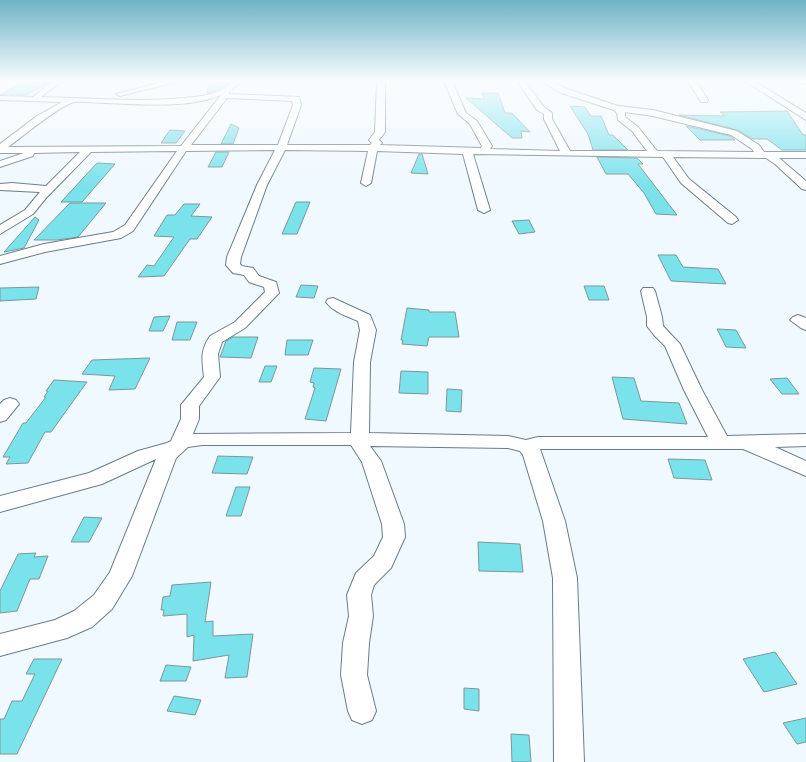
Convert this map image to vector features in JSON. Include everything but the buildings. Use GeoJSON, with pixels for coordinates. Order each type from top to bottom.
{"type":"FeatureCollection","features":[{"type":"Feature","properties":{"kind":"street"},"geometry":{"type":"LineString","coordinates":[[0,150],[42,117]]}},
{"type":"Feature","properties":{"kind":"street"},"geometry":{"type":"LineString","coordinates":[[0,260],[44,248],[116,234],[129,228],[183,149],[208,117]]}},
{"type":"Feature","properties":{"kind":"street"},"geometry":{"type":"LineString","coordinates":[[0,644],[58,630],[82,619],[103,602],[120,576],[167,457],[176,446],[190,419],[190,405],[212,377],[211,347],[216,339],[240,325],[272,293],[271,285],[254,278],[248,271],[238,270],[233,266],[234,257],[262,185],[281,148],[293,117]]}},
{"type":"Feature","properties":{"kind":"street"},"geometry":{"type":"LineString","coordinates":[[366,183],[373,148],[377,143],[374,140],[380,132],[380,117]]}},
{"type":"Feature","properties":{"kind":"street"},"geometry":{"type":"LineString","coordinates":[[465,117],[474,123],[474,127],[484,140],[487,146],[484,151]]}},
{"type":"Feature","properties":{"kind":"street"},"geometry":{"type":"LineString","coordinates":[[548,117],[564,146],[566,154]]}},
{"type":"Feature","properties":{"kind":"street"},"geometry":{"type":"LineString","coordinates":[[621,117],[635,129],[653,153]]}},
{"type":"Feature","properties":{"kind":"street"},"geometry":{"type":"LineString","coordinates":[[667,117],[734,133],[764,154],[779,162],[806,187]]}},
{"type":"Feature","properties":{"kind":"street"},"geometry":{"type":"LineString","coordinates":[[0,164],[42,152],[183,149],[373,148],[566,154],[665,153],[806,155]]}},
{"type":"Feature","properties":{"kind":"street"},"geometry":{"type":"LineString","coordinates":[[0,150],[87,151]]}},
{"type":"Feature","properties":{"kind":"street"},"geometry":{"type":"LineString","coordinates":[[467,150],[484,210]]}},
{"type":"Feature","properties":{"kind":"street"},"geometry":{"type":"LineString","coordinates":[[0,230],[14,223],[29,212],[49,189],[87,151]]}},
{"type":"Feature","properties":{"kind":"street"},"geometry":{"type":"LineString","coordinates":[[665,153],[685,181],[732,220]]}},
{"type":"Feature","properties":{"kind":"street"},"geometry":{"type":"LineString","coordinates":[[0,187],[12,186],[49,189]]}},
{"type":"Feature","properties":{"kind":"street"},"geometry":{"type":"LineString","coordinates":[[648,291],[648,297],[656,318],[655,326],[659,332],[672,344],[693,390],[721,443]]}},
{"type":"Feature","properties":{"kind":"street"},"geometry":{"type":"LineString","coordinates":[[333,302],[343,309],[365,318],[368,330],[362,362],[358,439],[371,462],[392,524],[394,537],[383,562],[364,580],[359,595],[361,616],[356,643],[354,675],[362,711]]}},
{"type":"Feature","properties":{"kind":"street"},"geometry":{"type":"LineString","coordinates":[[0,504],[95,479],[145,456],[202,439],[495,441],[526,446],[538,443],[721,443],[806,440]]}},
{"type":"Feature","properties":{"kind":"street"},"geometry":{"type":"LineString","coordinates":[[744,442],[806,469]]}},
{"type":"Feature","properties":{"kind":"street"},"geometry":{"type":"LineString","coordinates":[[526,446],[532,452],[554,521],[565,578],[569,762]]}}]}
